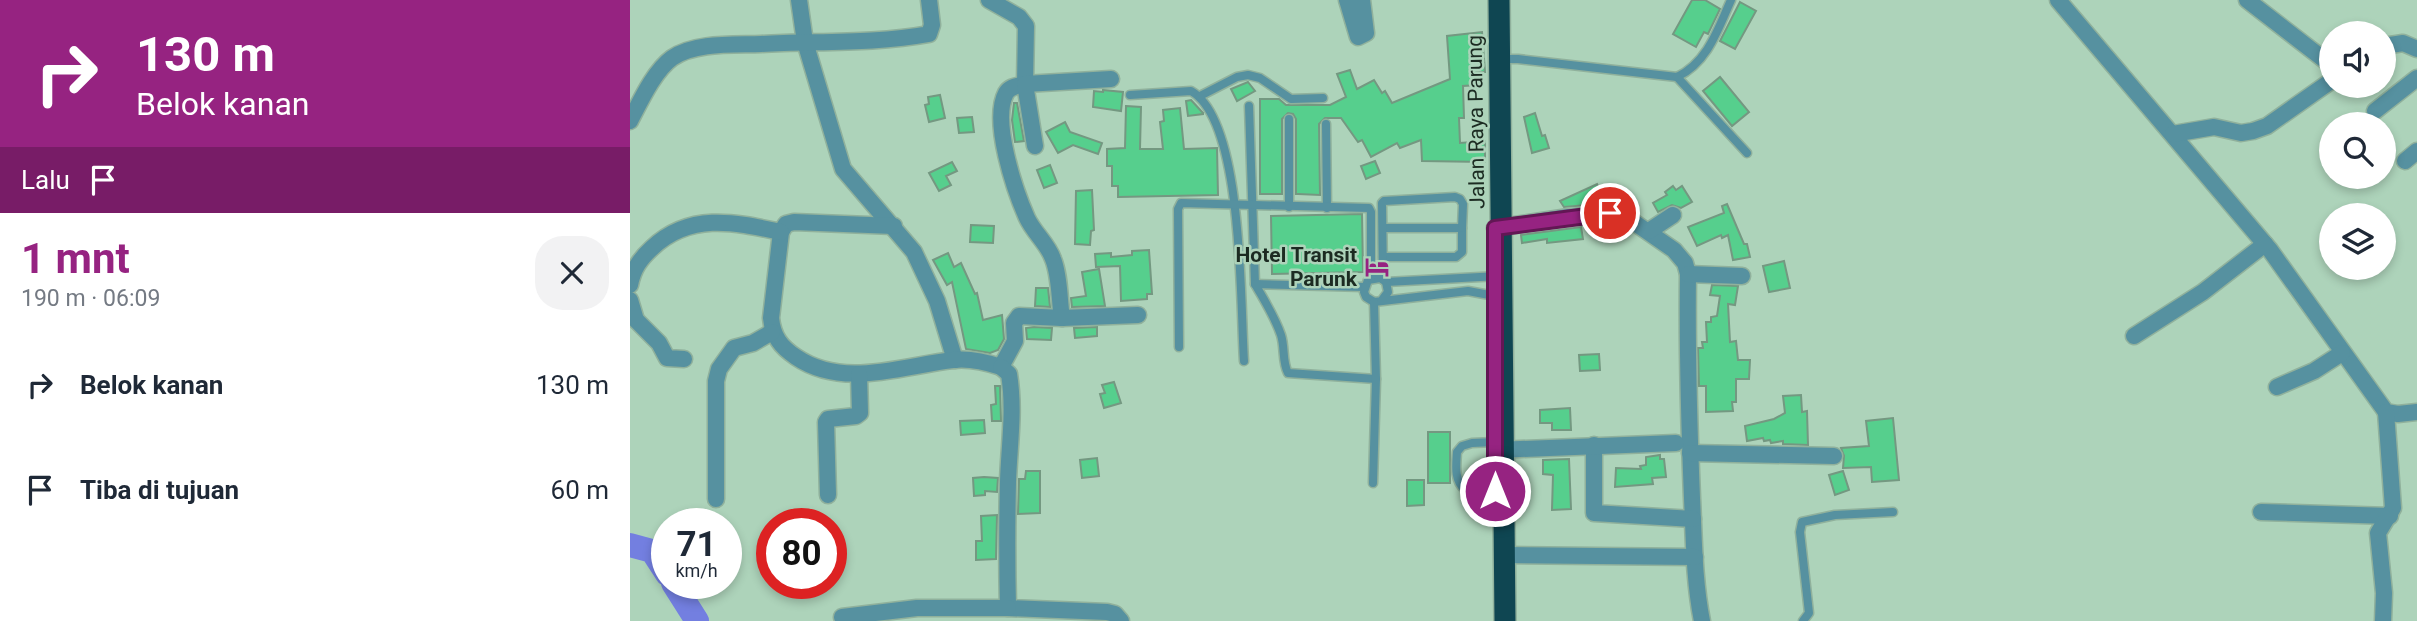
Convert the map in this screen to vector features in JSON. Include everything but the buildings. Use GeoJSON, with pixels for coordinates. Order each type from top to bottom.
{"type":"FeatureCollection","features":[{"type":"Feature","properties":{"kind":"highway","name":"Jalan Raya Parung"},"geometry":{"type":"LineString","coordinates":[[1490,0],[1499,287],[1500,491],[1496,621]]}},
{"type":"Feature","properties":{"kind":"highway","name":"Jalan Raya Parung"},"geometry":{"type":"LineString","coordinates":[[1498,228],[1499,0]]}},
{"type":"Feature","properties":{"kind":"highway","name":"Jalan Raya Parung"},"geometry":{"type":"LineString","coordinates":[[1500,491],[1506,621]]}},
{"type":"Feature","properties":{"kind":"street"},"geometry":{"type":"LineString","coordinates":[[799,0],[805,42],[843,169],[914,252],[937,301],[955,360]]}},
{"type":"Feature","properties":{"kind":"street"},"geometry":{"type":"LineString","coordinates":[[630,121],[648,88],[670,59],[687,51],[736,45],[929,34],[932,25],[929,0]]}},
{"type":"Feature","properties":{"kind":"street"},"geometry":{"type":"LineString","coordinates":[[989,0],[1019,17],[1026,26],[1025,84],[1035,146]]}},
{"type":"Feature","properties":{"kind":"street"},"geometry":{"type":"LineString","coordinates":[[1347,0],[1358,37],[1366,33],[1362,0]]}},
{"type":"Feature","properties":{"kind":"street"},"geometry":{"type":"LineString","coordinates":[[2058,0],[2265,244],[2386,412],[2393,508],[2378,533],[2384,593],[2383,621]]}},
{"type":"Feature","properties":{"kind":"street"},"geometry":{"type":"LineString","coordinates":[[2258,3],[2319,55]]}},
{"type":"Feature","properties":{"kind":"street"},"geometry":{"type":"LineString","coordinates":[[2396,44],[2403,43],[2417,48]]}},
{"type":"Feature","properties":{"kind":"street"},"geometry":{"type":"LineString","coordinates":[[2375,111],[2417,78]]}},
{"type":"Feature","properties":{"kind":"street"},"geometry":{"type":"LineString","coordinates":[[1062,318],[1053,257],[1028,221],[1007,158],[1002,110],[1006,93],[1011,88],[1025,84],[1111,79]]}},
{"type":"Feature","properties":{"kind":"street"},"geometry":{"type":"LineString","coordinates":[[2173,134],[2214,127],[2241,133],[2253,131],[2267,125],[2319,89]]}},
{"type":"Feature","properties":{"kind":"street"},"geometry":{"type":"LineString","coordinates":[[1498,228],[1610,213],[1622,214],[1674,250],[1685,263],[1688,274],[1693,519],[1697,596],[1702,621]]}},
{"type":"Feature","properties":{"kind":"street"},"geometry":{"type":"LineString","coordinates":[[1648,231],[1673,215]]}},
{"type":"Feature","properties":{"kind":"street"},"geometry":{"type":"LineString","coordinates":[[630,285],[632,273],[646,254],[661,239],[680,229],[712,221],[781,232]]}},
{"type":"Feature","properties":{"kind":"street"},"geometry":{"type":"LineString","coordinates":[[894,226],[794,222],[786,224],[781,232],[771,318],[772,332],[782,347],[807,364],[830,373],[859,374],[911,369],[955,360],[986,362],[1009,374],[1012,435],[1008,480],[1008,608]]}},
{"type":"Feature","properties":{"kind":"street"},"geometry":{"type":"LineString","coordinates":[[2134,336],[2203,292],[2265,244]]}},
{"type":"Feature","properties":{"kind":"street"},"geometry":{"type":"LineString","coordinates":[[1688,274],[1742,276]]}},
{"type":"Feature","properties":{"kind":"street"},"geometry":{"type":"LineString","coordinates":[[630,300],[636,320],[659,343],[667,358],[684,359]]}},
{"type":"Feature","properties":{"kind":"street"},"geometry":{"type":"LineString","coordinates":[[1001,368],[1015,341],[1016,318],[1019,316],[1062,318],[1138,315]]}},
{"type":"Feature","properties":{"kind":"street"},"geometry":{"type":"LineString","coordinates":[[716,499],[717,375],[734,348],[753,344],[772,332]]}},
{"type":"Feature","properties":{"kind":"street"},"geometry":{"type":"LineString","coordinates":[[2277,387],[2314,371],[2342,353]]}},
{"type":"Feature","properties":{"kind":"street"},"geometry":{"type":"LineString","coordinates":[[828,495],[826,422],[828,419],[856,416],[860,412],[859,374]]}},
{"type":"Feature","properties":{"kind":"street"},"geometry":{"type":"LineString","coordinates":[[2386,412],[2417,412]]}},
{"type":"Feature","properties":{"kind":"street"},"geometry":{"type":"LineString","coordinates":[[1499,447],[1676,443]]}},
{"type":"Feature","properties":{"kind":"street"},"geometry":{"type":"LineString","coordinates":[[1594,445],[1594,513],[1693,519]]}},
{"type":"Feature","properties":{"kind":"street"},"geometry":{"type":"LineString","coordinates":[[1690,453],[1834,456]]}},
{"type":"Feature","properties":{"kind":"street"},"geometry":{"type":"LineString","coordinates":[[2261,512],[2390,516]]}},
{"type":"Feature","properties":{"kind":"street"},"geometry":{"type":"LineString","coordinates":[[1505,555],[1695,557]]}},
{"type":"Feature","properties":{"kind":"street"},"geometry":{"type":"LineString","coordinates":[[842,617],[917,608],[1008,608],[1107,612],[1115,614],[1121,621]]}},
{"type":"Feature","properties":{"kind":"lane"},"geometry":{"type":"LineString","coordinates":[[1500,60],[1518,59],[1677,77],[1689,71],[1708,49],[1731,0]]}},
{"type":"Feature","properties":{"kind":"lane"},"geometry":{"type":"LineString","coordinates":[[1200,96],[1237,77],[1248,75],[1260,78],[1292,99],[1323,98]]}},
{"type":"Feature","properties":{"kind":"lane"},"geometry":{"type":"LineString","coordinates":[[1677,77],[1747,153]]}},
{"type":"Feature","properties":{"kind":"lane"},"geometry":{"type":"LineString","coordinates":[[1130,95],[1185,90],[1200,96],[1218,126],[1224,142],[1235,206],[1244,361]]}},
{"type":"Feature","properties":{"kind":"lane"},"geometry":{"type":"LineString","coordinates":[[1250,106],[1255,284],[1282,337],[1285,368],[1288,373],[1376,379]]}},
{"type":"Feature","properties":{"kind":"lane"},"geometry":{"type":"LineString","coordinates":[[1289,119],[1289,207]]}},
{"type":"Feature","properties":{"kind":"lane"},"geometry":{"type":"LineString","coordinates":[[1326,124],[1327,208]]}},
{"type":"Feature","properties":{"kind":"lane"},"geometry":{"type":"LineString","coordinates":[[1373,483],[1378,301],[1388,292],[1383,257],[1384,201],[1455,197],[1460,199],[1463,204],[1462,252],[1456,257],[1383,257]]}},
{"type":"Feature","properties":{"kind":"lane"},"geometry":{"type":"LineString","coordinates":[[1179,347],[1181,203],[1363,207],[1370,210],[1371,278],[1364,287],[1366,297],[1378,301],[1499,287]]}},
{"type":"Feature","properties":{"kind":"lane"},"geometry":{"type":"LineString","coordinates":[[1382,228],[1462,228]]}},
{"type":"Feature","properties":{"kind":"lane"},"geometry":{"type":"LineString","coordinates":[[1371,278],[1499,287]]}},
{"type":"Feature","properties":{"kind":"lane"},"geometry":{"type":"LineString","coordinates":[[1255,284],[1364,287]]}},
{"type":"Feature","properties":{"kind":"lane"},"geometry":{"type":"LineString","coordinates":[[1499,447],[1462,446],[1457,452],[1456,472],[1458,484],[1465,490],[1500,491]]}},
{"type":"Feature","properties":{"kind":"lane"},"geometry":{"type":"LineString","coordinates":[[1803,621],[1809,613],[1800,532],[1802,522],[1835,515],[1893,512]]}},
{"type":"Feature","properties":{"kind":"waterway"},"geometry":{"type":"LineString","coordinates":[[630,545],[651,551]]}},
{"type":"Feature","properties":{"kind":"waterway"},"geometry":{"type":"LineString","coordinates":[[683,599],[697,621]]}},
{"type":"Feature","properties":{"kind":"place","name":"Hotel Transit Parunk"},"geometry":{"type":"Point","coordinates":[1377,267]}},
{"type":"Feature","properties":{"kind":"route"},"geometry":{"type":"LineString","coordinates":[[1495,491],[1495,228],[1610,213]]}}]}
